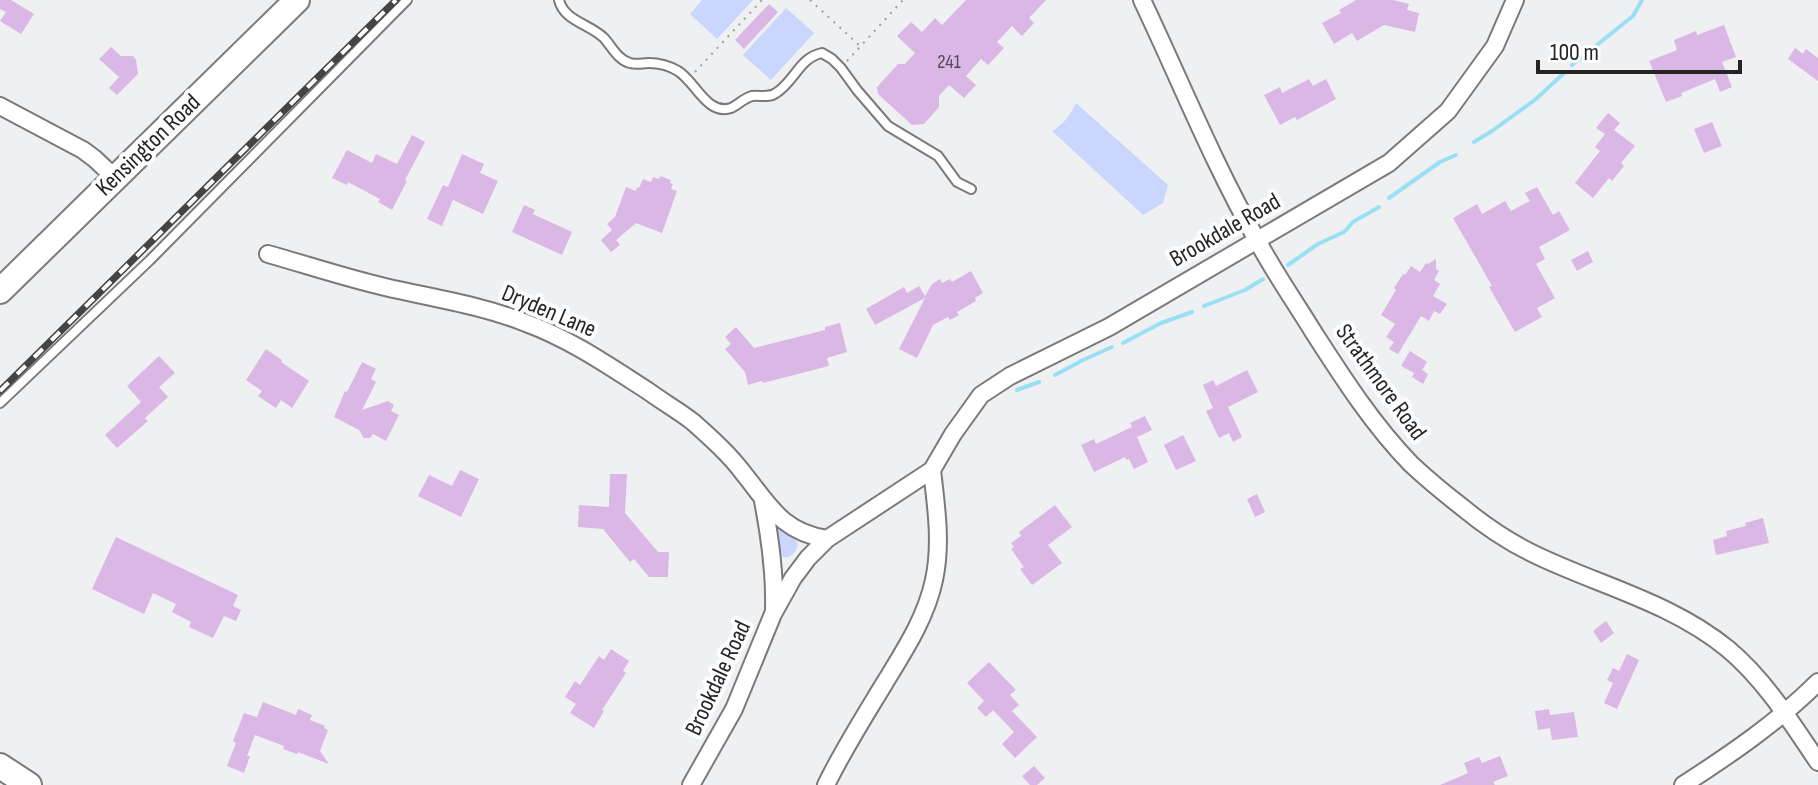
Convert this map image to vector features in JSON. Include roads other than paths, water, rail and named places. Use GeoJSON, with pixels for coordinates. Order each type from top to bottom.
{"type":"FeatureCollection","features":[{"type":"Feature","properties":{"kind":"street","name":"Kensington Road"},"geometry":{"type":"LineString","coordinates":[[0,291],[297,0]]}},
{"type":"Feature","properties":{"kind":"street","name":"Strathmore Road"},"geometry":{"type":"LineString","coordinates":[[1142,0],[1256,240],[1356,396],[1390,440],[1421,473],[1489,528],[1514,544],[1648,602],[1714,638],[1746,667],[1786,713],[1818,762]]}},
{"type":"Feature","properties":{"kind":"street","name":"Brookdale Road"},"geometry":{"type":"LineString","coordinates":[[691,785],[734,709],[773,614],[793,578],[827,539],[932,470],[981,395],[1010,376],[1109,327],[1389,163],[1448,111],[1495,46],[1515,0]]}},
{"type":"Feature","properties":{"kind":"street"},"geometry":{"type":"LineString","coordinates":[[0,106],[83,150],[115,178]]}},
{"type":"Feature","properties":{"kind":"street","name":"Dryden Lane"},"geometry":{"type":"LineString","coordinates":[[268,254],[349,278],[475,307],[527,323],[559,337],[619,372],[692,421],[744,473],[780,517],[799,532],[827,539]]}},
{"type":"Feature","properties":{"kind":"street"},"geometry":{"type":"LineString","coordinates":[[826,785],[909,643],[930,597],[937,563],[938,534],[932,470]]}},
{"type":"Feature","properties":{"kind":"street","name":"Dryden Lane"},"geometry":{"type":"LineString","coordinates":[[763,500],[775,579],[773,614]]}},
{"type":"Feature","properties":{"kind":"street"},"geometry":{"type":"LineString","coordinates":[[1683,785],[1786,713],[1818,682]]}},
{"type":"Feature","properties":{"kind":"street"},"geometry":{"type":"LineString","coordinates":[[0,766],[29,785]]}},
{"type":"Feature","properties":{"kind":"lane"},"geometry":{"type":"LineString","coordinates":[[0,403],[150,260],[407,0]]}},
{"type":"Feature","properties":{"kind":"lane"},"geometry":{"type":"LineString","coordinates":[[559,0],[561,9],[594,30],[627,63],[650,63],[677,70],[714,107],[723,109],[753,96],[776,93],[812,55],[822,53],[841,68],[888,126],[938,156],[957,182],[971,189]]}},
{"type":"Feature","properties":{"kind":"waterway"},"geometry":{"type":"LineString","coordinates":[[1572,65],[1633,16],[1642,0]]}},
{"type":"Feature","properties":{"kind":"waterway"},"geometry":{"type":"LineString","coordinates":[[1474,142],[1536,99],[1563,74]]}},
{"type":"Feature","properties":{"kind":"waterway"},"geometry":{"type":"LineString","coordinates":[[1389,198],[1440,162],[1456,155]]}},
{"type":"Feature","properties":{"kind":"waterway"},"geometry":{"type":"LineString","coordinates":[[1288,265],[1379,207]]}},
{"type":"Feature","properties":{"kind":"waterway"},"geometry":{"type":"LineString","coordinates":[[1204,306],[1245,290],[1263,279]]}},
{"type":"Feature","properties":{"kind":"waterway"},"geometry":{"type":"LineString","coordinates":[[1123,343],[1161,323],[1192,312]]}},
{"type":"Feature","properties":{"kind":"waterway"},"geometry":{"type":"LineString","coordinates":[[1055,375],[1112,347]]}},
{"type":"Feature","properties":{"kind":"waterway"},"geometry":{"type":"LineString","coordinates":[[1017,390],[1039,382]]}},
{"type":"Feature","properties":{"kind":"railway"},"geometry":{"type":"LineString","coordinates":[[0,391],[396,0]]}}]}
